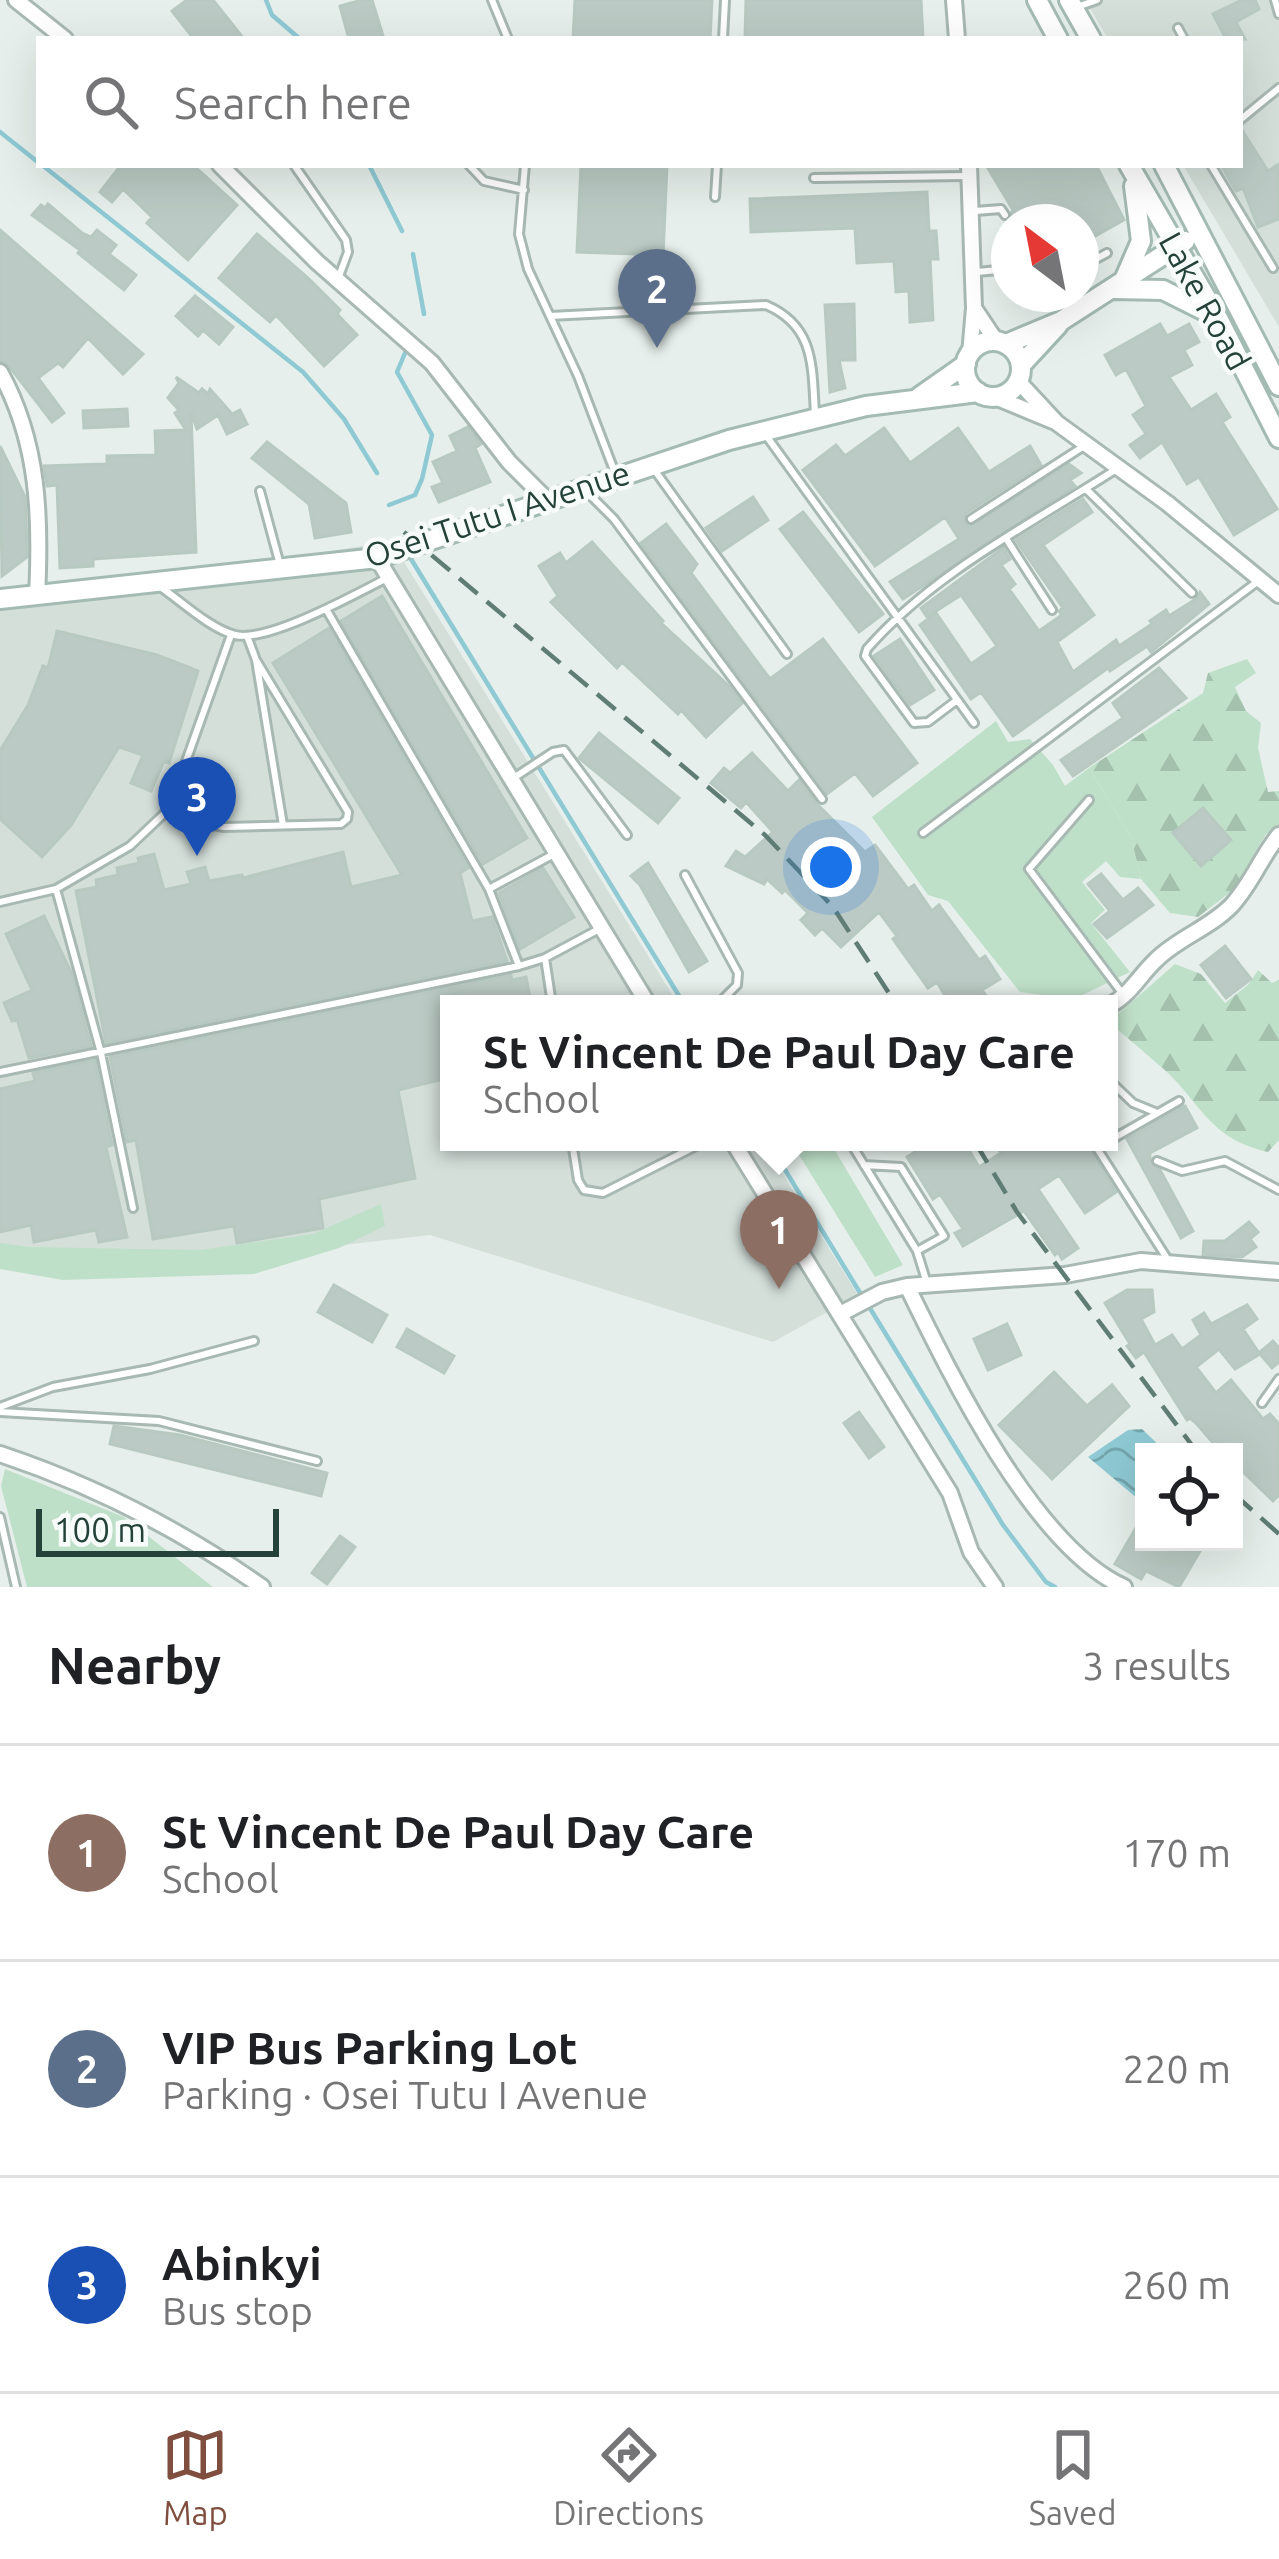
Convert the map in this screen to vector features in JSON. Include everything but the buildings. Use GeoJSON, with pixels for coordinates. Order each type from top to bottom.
{"type":"FeatureCollection","features":[{"type":"Feature","properties":{"kind":"street"},"geometry":{"type":"LineString","coordinates":[[16,0],[61,36]]}},
{"type":"Feature","properties":{"kind":"street"},"geometry":{"type":"LineString","coordinates":[[953,0],[957,36]]}},
{"type":"Feature","properties":{"kind":"street"},"geometry":{"type":"LineString","coordinates":[[1037,0],[1056,36]]}},
{"type":"Feature","properties":{"kind":"street"},"geometry":{"type":"LineString","coordinates":[[1071,4],[1089,36]]}},
{"type":"Feature","properties":{"kind":"street"},"geometry":{"type":"LineString","coordinates":[[223,168],[432,363],[508,462],[545,499]]}},
{"type":"Feature","properties":{"kind":"street"},"geometry":{"type":"LineString","coordinates":[[1119,286],[1141,241],[1130,168]]}},
{"type":"Feature","properties":{"kind":"street","name":"Lake Road"},"geometry":{"type":"LineString","coordinates":[[1131,168],[1219,320],[1279,438]]}},
{"type":"Feature","properties":{"kind":"street","name":"Lake Road"},"geometry":{"type":"LineString","coordinates":[[1170,168],[1279,386]]}},
{"type":"Feature","properties":{"kind":"street"},"geometry":{"type":"LineString","coordinates":[[970,170],[974,308],[966,374],[986,394],[1058,423],[1279,595]]}},
{"type":"Feature","properties":{"kind":"street"},"geometry":{"type":"LineString","coordinates":[[968,359],[986,342],[1001,342],[1061,322],[1199,232]]}},
{"type":"Feature","properties":{"kind":"street"},"geometry":{"type":"LineString","coordinates":[[1119,286],[1176,293],[1219,320]]}},
{"type":"Feature","properties":{"kind":"street"},"geometry":{"type":"LineString","coordinates":[[974,308],[1001,342],[1016,352],[1020,373],[1058,423]]}},
{"type":"Feature","properties":{"kind":"street"},"geometry":{"type":"LineString","coordinates":[[986,394],[1013,389],[1020,373],[1061,322]]}},
{"type":"Feature","properties":{"kind":"street","name":"Osei Tutu I Avenue"},"geometry":{"type":"LineString","coordinates":[[915,400],[968,359]]}},
{"type":"Feature","properties":{"kind":"street"},"geometry":{"type":"LineString","coordinates":[[0,372],[16,402],[35,473],[41,524],[37,596]]}},
{"type":"Feature","properties":{"kind":"street","name":"Osei Tutu I Avenue"},"geometry":{"type":"LineString","coordinates":[[0,599],[377,558],[545,499],[764,431],[915,400],[986,394]]}},
{"type":"Feature","properties":{"kind":"street"},"geometry":{"type":"LineString","coordinates":[[377,558],[643,995]]}},
{"type":"Feature","properties":{"kind":"street"},"geometry":{"type":"LineString","coordinates":[[1118,1000],[1156,959],[1213,923],[1233,903],[1279,835]]}},
{"type":"Feature","properties":{"kind":"street"},"geometry":{"type":"LineString","coordinates":[[739,1151],[848,1310],[950,1493],[970,1552],[995,1587]]}},
{"type":"Feature","properties":{"kind":"street"},"geometry":{"type":"LineString","coordinates":[[848,1310],[907,1286],[1065,1275],[1141,1261],[1279,1272]]}},
{"type":"Feature","properties":{"kind":"street"},"geometry":{"type":"LineString","coordinates":[[907,1286],[974,1417],[1006,1467],[1076,1552],[1124,1587]]}},
{"type":"Feature","properties":{"kind":"street"},"geometry":{"type":"LineString","coordinates":[[0,1456],[136,1508],[183,1533],[262,1587]]}},
{"type":"Feature","properties":{"kind":"lane"},"geometry":{"type":"LineString","coordinates":[[492,0],[507,36]]}},
{"type":"Feature","properties":{"kind":"lane"},"geometry":{"type":"LineString","coordinates":[[723,36],[725,0]]}},
{"type":"Feature","properties":{"kind":"lane"},"geometry":{"type":"LineString","coordinates":[[1071,4],[1096,0]]}},
{"type":"Feature","properties":{"kind":"lane"},"geometry":{"type":"LineString","coordinates":[[1275,0],[1279,14]]}},
{"type":"Feature","properties":{"kind":"lane"},"geometry":{"type":"LineString","coordinates":[[1178,28],[1182,36]]}},
{"type":"Feature","properties":{"kind":"lane"},"geometry":{"type":"LineString","coordinates":[[1243,118],[1279,88]]}},
{"type":"Feature","properties":{"kind":"lane"},"geometry":{"type":"LineString","coordinates":[[296,168],[346,240],[349,252],[338,279]]}},
{"type":"Feature","properties":{"kind":"lane"},"geometry":{"type":"LineString","coordinates":[[472,168],[484,181],[524,190]]}},
{"type":"Feature","properties":{"kind":"lane"},"geometry":{"type":"LineString","coordinates":[[525,168],[519,234],[528,269],[578,376],[616,476]]}},
{"type":"Feature","properties":{"kind":"lane"},"geometry":{"type":"LineString","coordinates":[[715,196],[717,168]]}},
{"type":"Feature","properties":{"kind":"lane"},"geometry":{"type":"LineString","coordinates":[[1213,168],[1273,268]]}},
{"type":"Feature","properties":{"kind":"lane"},"geometry":{"type":"LineString","coordinates":[[814,178],[970,170]]}},
{"type":"Feature","properties":{"kind":"lane"},"geometry":{"type":"LineString","coordinates":[[971,211],[991,210]]}},
{"type":"Feature","properties":{"kind":"lane"},"geometry":{"type":"LineString","coordinates":[[1099,258],[1108,253]]}},
{"type":"Feature","properties":{"kind":"lane"},"geometry":{"type":"LineString","coordinates":[[973,273],[991,271]]}},
{"type":"Feature","properties":{"kind":"lane"},"geometry":{"type":"LineString","coordinates":[[550,316],[766,305],[787,314],[804,333],[815,418]]}},
{"type":"Feature","properties":{"kind":"lane"},"geometry":{"type":"LineString","coordinates":[[764,431],[974,723]]}},
{"type":"Feature","properties":{"kind":"lane"},"geometry":{"type":"LineString","coordinates":[[971,519],[1086,444]]}},
{"type":"Feature","properties":{"kind":"lane"},"geometry":{"type":"LineString","coordinates":[[651,465],[787,654]]}},
{"type":"Feature","properties":{"kind":"lane"},"geometry":{"type":"LineString","coordinates":[[957,700],[928,722],[914,723],[865,656],[897,615],[1119,468]]}},
{"type":"Feature","properties":{"kind":"lane"},"geometry":{"type":"LineString","coordinates":[[582,487],[614,519],[822,799]]}},
{"type":"Feature","properties":{"kind":"lane"},"geometry":{"type":"LineString","coordinates":[[1086,489],[1192,593]]}},
{"type":"Feature","properties":{"kind":"lane"},"geometry":{"type":"LineString","coordinates":[[260,491],[280,569]]}},
{"type":"Feature","properties":{"kind":"lane"},"geometry":{"type":"LineString","coordinates":[[1007,541],[1052,610]]}},
{"type":"Feature","properties":{"kind":"lane"},"geometry":{"type":"LineString","coordinates":[[154,583],[231,635],[247,636],[326,609],[389,577]]}},
{"type":"Feature","properties":{"kind":"lane"},"geometry":{"type":"LineString","coordinates":[[923,833],[1261,579]]}},
{"type":"Feature","properties":{"kind":"lane"},"geometry":{"type":"LineString","coordinates":[[326,609],[489,889],[519,966]]}},
{"type":"Feature","properties":{"kind":"lane"},"geometry":{"type":"LineString","coordinates":[[0,902],[56,889],[130,846],[169,809],[231,635]]}},
{"type":"Feature","properties":{"kind":"lane"},"geometry":{"type":"LineString","coordinates":[[169,809],[212,826],[341,824],[347,819],[348,812],[256,660],[247,636]]}},
{"type":"Feature","properties":{"kind":"lane"},"geometry":{"type":"LineString","coordinates":[[256,660],[283,825]]}},
{"type":"Feature","properties":{"kind":"lane"},"geometry":{"type":"LineString","coordinates":[[512,779],[553,752],[564,750],[627,835]]}},
{"type":"Feature","properties":{"kind":"lane"},"geometry":{"type":"LineString","coordinates":[[1089,800],[1029,869],[1124,996]]}},
{"type":"Feature","properties":{"kind":"lane"},"geometry":{"type":"LineString","coordinates":[[489,889],[556,852]]}},
{"type":"Feature","properties":{"kind":"lane"},"geometry":{"type":"LineString","coordinates":[[685,875],[738,973],[737,986],[728,995]]}},
{"type":"Feature","properties":{"kind":"lane"},"geometry":{"type":"LineString","coordinates":[[56,889],[101,1053],[133,1208]]}},
{"type":"Feature","properties":{"kind":"lane"},"geometry":{"type":"LineString","coordinates":[[0,1072],[519,966],[602,928]]}},
{"type":"Feature","properties":{"kind":"lane"},"geometry":{"type":"LineString","coordinates":[[545,958],[551,995]]}},
{"type":"Feature","properties":{"kind":"lane"},"geometry":{"type":"LineString","coordinates":[[1118,1089],[1132,1103],[1155,1112]]}},
{"type":"Feature","properties":{"kind":"lane"},"geometry":{"type":"LineString","coordinates":[[1118,1136],[1179,1101]]}},
{"type":"Feature","properties":{"kind":"lane"},"geometry":{"type":"LineString","coordinates":[[573,1151],[584,1190],[603,1192],[686,1151]]}},
{"type":"Feature","properties":{"kind":"lane"},"geometry":{"type":"LineString","coordinates":[[855,1151],[917,1251],[926,1284]]}},
{"type":"Feature","properties":{"kind":"lane"},"geometry":{"type":"LineString","coordinates":[[1098,1151],[1170,1263]]}},
{"type":"Feature","properties":{"kind":"lane"},"geometry":{"type":"LineString","coordinates":[[1157,1161],[1182,1171],[1225,1160],[1279,1190]]}},
{"type":"Feature","properties":{"kind":"lane"},"geometry":{"type":"LineString","coordinates":[[864,1165],[901,1167],[944,1236],[917,1251]]}},
{"type":"Feature","properties":{"kind":"lane"},"geometry":{"type":"LineString","coordinates":[[0,1410],[53,1387],[150,1369],[254,1342]]}},
{"type":"Feature","properties":{"kind":"lane"},"geometry":{"type":"LineString","coordinates":[[1262,1402],[1279,1379]]}},
{"type":"Feature","properties":{"kind":"lane"},"geometry":{"type":"LineString","coordinates":[[0,1410],[159,1421],[317,1461]]}},
{"type":"Feature","properties":{"kind":"lane"},"geometry":{"type":"LineString","coordinates":[[0,1517],[16,1587]]}},
{"type":"Feature","properties":{"kind":"shaded area"},"geometry":{"type":"Polygon","coordinates":[[[1085,0],[1279,0],[1279,327],[1185,168],[1243,168],[1243,36],[1106,36],[1085,0]]]}},
{"type":"Feature","properties":{"kind":"shaded area"},"geometry":{"type":"Polygon","coordinates":[[[391,541],[672,995],[440,995],[440,1151],[769,1151],[858,1295],[773,1342],[430,1235],[127,1270],[0,1252],[0,590],[262,563],[391,541]]]}},
{"type":"Feature","properties":{"kind":"green space"},"geometry":{"type":"Polygon","coordinates":[[[1247,659],[1256,673],[1235,687],[1246,711],[1261,723],[1258,748],[1268,792],[1279,791],[1279,828],[1266,834],[1233,890],[1198,917],[1170,913],[1141,879],[1131,837],[1089,768],[1203,693],[1208,673],[1247,659]]]}},
{"type":"Feature","properties":{"kind":"green space"},"geometry":{"type":"Polygon","coordinates":[[[996,721],[1008,742],[1030,739],[1065,786],[1089,768],[1131,837],[1141,879],[1120,877],[1106,861],[1082,882],[1105,910],[1091,923],[1130,972],[1082,995],[1020,992],[948,901],[928,895],[872,817],[996,721]]]}},
{"type":"Feature","properties":{"kind":"green space"},"geometry":{"type":"Polygon","coordinates":[[[1175,964],[1201,974],[1225,1003],[1258,970],[1272,983],[1279,980],[1279,1140],[1268,1152],[1220,1130],[1167,1072],[1118,1030],[1118,1014],[1175,964]]]}},
{"type":"Feature","properties":{"kind":"green space"},"geometry":{"type":"Polygon","coordinates":[[[797,1151],[835,1151],[903,1265],[875,1277],[797,1151]]]}},
{"type":"Feature","properties":{"kind":"green space"},"geometry":{"type":"Polygon","coordinates":[[[381,1204],[385,1226],[339,1248],[254,1274],[63,1280],[0,1269],[0,1243],[200,1250],[313,1234],[381,1204]]]}},
{"type":"Feature","properties":{"kind":"green space"},"geometry":{"type":"Polygon","coordinates":[[[5,1469],[124,1517],[213,1587],[27,1587],[1,1486],[5,1469]]]}},
{"type":"Feature","properties":{"kind":"water"},"geometry":{"type":"Polygon","coordinates":[[[1142,1429],[1157,1443],[1135,1443],[1135,1496],[1088,1457],[1128,1430],[1142,1429]]]}},
{"type":"Feature","properties":{"kind":"waterway"},"geometry":{"type":"LineString","coordinates":[[266,0],[272,15],[296,36]]}},
{"type":"Feature","properties":{"kind":"waterway"},"geometry":{"type":"LineString","coordinates":[[0,132],[36,161]]}},
{"type":"Feature","properties":{"kind":"waterway"},"geometry":{"type":"LineString","coordinates":[[46,168],[303,372],[344,419],[377,473]]}},
{"type":"Feature","properties":{"kind":"waterway"},"geometry":{"type":"LineString","coordinates":[[370,168],[402,231]]}},
{"type":"Feature","properties":{"kind":"waterway"},"geometry":{"type":"LineString","coordinates":[[413,254],[424,314]]}},
{"type":"Feature","properties":{"kind":"waterway"},"geometry":{"type":"LineString","coordinates":[[389,505],[415,495],[432,435],[397,372],[405,353]]}},
{"type":"Feature","properties":{"kind":"waterway"},"geometry":{"type":"LineString","coordinates":[[411,559],[678,995]]}},
{"type":"Feature","properties":{"kind":"waterway"},"geometry":{"type":"LineString","coordinates":[[773,1151],[862,1296]]}},
{"type":"Feature","properties":{"kind":"waterway"},"geometry":{"type":"LineString","coordinates":[[868,1305],[1003,1525],[1046,1582],[1055,1587]]}},
{"type":"Feature","properties":{"kind":"railway"},"geometry":{"type":"LineString","coordinates":[[404,532],[765,835],[833,907],[890,995]]}},
{"type":"Feature","properties":{"kind":"railway"},"geometry":{"type":"LineString","coordinates":[[980,1151],[1017,1212],[1190,1443]]}},
{"type":"Feature","properties":{"kind":"railway"},"geometry":{"type":"LineString","coordinates":[[1243,1502],[1279,1534]]}},
{"type":"Feature","properties":{"kind":"place","name":"VIP Bus Parking Lot"},"geometry":{"type":"Point","coordinates":[657,348]}},
{"type":"Feature","properties":{"kind":"place","name":"Abinkyi"},"geometry":{"type":"Point","coordinates":[197,856]}},
{"type":"Feature","properties":{"kind":"place","name":"St Vincent De Paul Day Care"},"geometry":{"type":"Point","coordinates":[779,1289]}}]}
